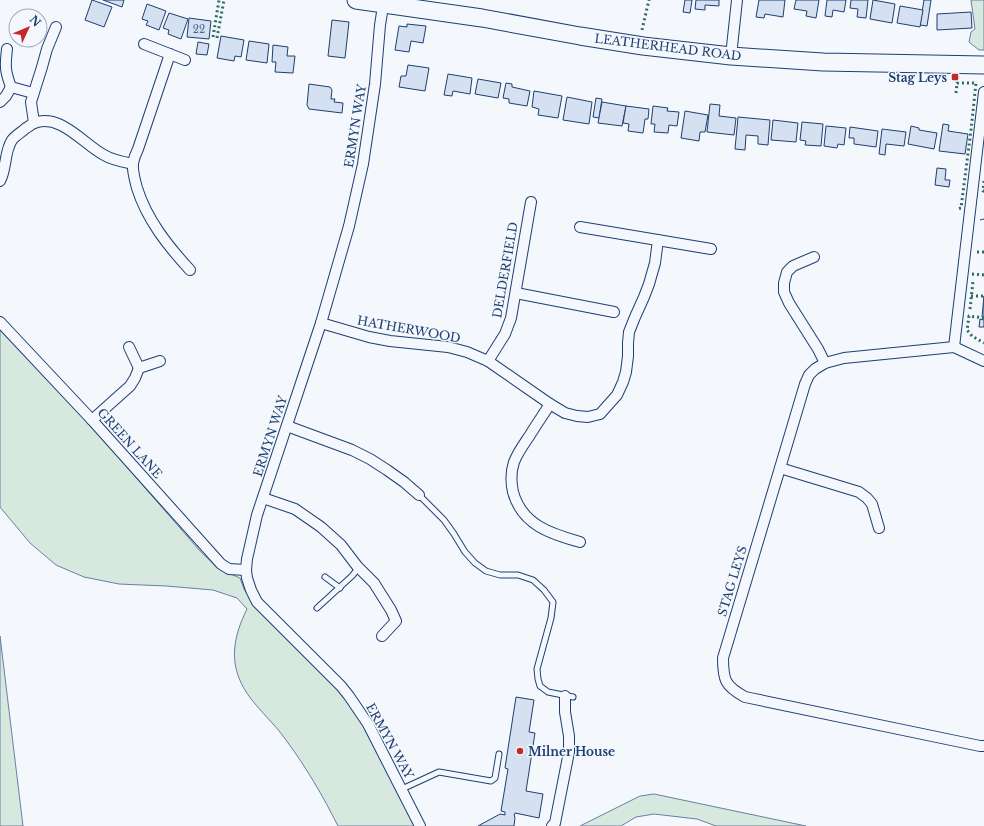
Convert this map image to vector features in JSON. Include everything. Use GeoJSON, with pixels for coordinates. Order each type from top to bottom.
{"type":"FeatureCollection","features":[{"type":"Feature","properties":{"kind":"highway","name":"LEATHERHEAD ROAD"},"geometry":{"type":"LineString","coordinates":[[356,0],[384,2],[643,46],[731,56],[822,62],[984,65]]}},
{"type":"Feature","properties":{"kind":"street"},"geometry":{"type":"LineString","coordinates":[[731,56],[737,0]]}},
{"type":"Feature","properties":{"kind":"street","name":"ERMYN WAY"},"geometry":{"type":"LineString","coordinates":[[384,2],[364,164],[349,226],[321,323],[252,534],[246,559],[246,570],[251,590],[257,602],[342,686],[349,696],[368,724],[420,826]]}},
{"type":"Feature","properties":{"kind":"street"},"geometry":{"type":"LineString","coordinates":[[34,123],[31,102],[47,49],[56,27]]}},
{"type":"Feature","properties":{"kind":"street"},"geometry":{"type":"LineString","coordinates":[[144,44],[186,60]]}},
{"type":"Feature","properties":{"kind":"street"},"geometry":{"type":"LineString","coordinates":[[0,102],[6,96],[11,87],[5,64],[7,49]]}},
{"type":"Feature","properties":{"kind":"street"},"geometry":{"type":"LineString","coordinates":[[170,54],[133,164],[134,179],[147,212],[156,228],[190,270]]}},
{"type":"Feature","properties":{"kind":"street"},"geometry":{"type":"LineString","coordinates":[[11,87],[34,94]]}},
{"type":"Feature","properties":{"kind":"street"},"geometry":{"type":"LineString","coordinates":[[984,92],[954,347],[984,361]]}},
{"type":"Feature","properties":{"kind":"street"},"geometry":{"type":"LineString","coordinates":[[0,181],[8,150],[13,140],[20,132],[34,123],[45,122],[58,124],[70,130],[93,149],[106,156],[133,164]]}},
{"type":"Feature","properties":{"kind":"street","name":"DELDERFIELD"},"geometry":{"type":"LineString","coordinates":[[488,361],[505,334],[511,318],[531,202]]}},
{"type":"Feature","properties":{"kind":"street"},"geometry":{"type":"LineString","coordinates":[[580,227],[711,249]]}},
{"type":"Feature","properties":{"kind":"street","name":"HATHERWOOD"},"geometry":{"type":"LineString","coordinates":[[321,323],[369,337],[390,341],[448,347],[467,352],[488,361],[565,413],[588,417],[600,414],[617,395],[624,382],[628,356],[629,332],[649,284],[655,263],[658,240]]}},
{"type":"Feature","properties":{"kind":"street"},"geometry":{"type":"LineString","coordinates":[[814,257],[793,266],[787,272],[784,283],[784,292],[789,303],[818,349],[824,362]]}},
{"type":"Feature","properties":{"kind":"street"},"geometry":{"type":"LineString","coordinates":[[516,293],[614,312]]}},
{"type":"Feature","properties":{"kind":"street","name":"GREEN LANE"},"geometry":{"type":"LineString","coordinates":[[0,322],[92,420],[221,564],[229,569],[246,570]]}},
{"type":"Feature","properties":{"kind":"street"},"geometry":{"type":"LineString","coordinates":[[92,420],[130,386],[135,378],[139,368],[129,347]]}},
{"type":"Feature","properties":{"kind":"street","name":"STAG LEYS"},"geometry":{"type":"LineString","coordinates":[[954,347],[844,358],[824,362],[809,375],[805,384],[723,658],[724,678],[728,685],[745,697],[973,745],[984,746]]}},
{"type":"Feature","properties":{"kind":"street"},"geometry":{"type":"LineString","coordinates":[[139,368],[160,361]]}},
{"type":"Feature","properties":{"kind":"street"},"geometry":{"type":"LineString","coordinates":[[550,404],[517,456],[514,463],[511,485],[515,500],[523,513],[533,523],[558,536],[580,542]]}},
{"type":"Feature","properties":{"kind":"street"},"geometry":{"type":"LineString","coordinates":[[287,426],[352,450],[370,459],[404,482],[419,495]]}},
{"type":"Feature","properties":{"kind":"street"},"geometry":{"type":"LineString","coordinates":[[780,468],[859,492],[872,504],[879,528]]}},
{"type":"Feature","properties":{"kind":"street"},"geometry":{"type":"LineString","coordinates":[[263,498],[295,509],[321,527],[341,545],[357,566],[374,583],[396,621],[382,636]]}},
{"type":"Feature","properties":{"kind":"street"},"geometry":{"type":"LineString","coordinates":[[552,826],[555,822],[568,752],[569,736],[565,712],[569,696]]}},
{"type":"Feature","properties":{"kind":"lane"},"geometry":{"type":"LineString","coordinates":[[419,495],[444,520],[465,552],[475,563],[486,571],[500,575],[518,575],[533,580],[544,590],[553,602],[551,618],[537,669],[538,679],[540,686],[548,692],[569,696]]}},
{"type":"Feature","properties":{"kind":"lane"},"geometry":{"type":"LineString","coordinates":[[317,608],[352,576],[356,571],[357,566]]}},
{"type":"Feature","properties":{"kind":"lane"},"geometry":{"type":"LineString","coordinates":[[325,577],[340,588]]}},
{"type":"Feature","properties":{"kind":"lane"},"geometry":{"type":"LineString","coordinates":[[402,789],[439,772],[491,781],[495,778],[499,754]]}},
{"type":"Feature","properties":{"kind":"shaded area"},"geometry":{"type":"Polygon","coordinates":[[[971,0],[984,0],[984,50],[979,50],[969,42],[971,32],[975,29],[971,0]]]}},
{"type":"Feature","properties":{"kind":"shaded area"},"geometry":{"type":"Polygon","coordinates":[[[0,328],[85,419],[200,551],[219,569],[240,578],[244,589],[257,607],[351,702],[416,826],[338,826],[320,793],[283,735],[256,705],[241,682],[235,659],[235,647],[241,622],[247,609],[237,598],[213,590],[119,584],[84,577],[56,565],[30,543],[0,507],[0,328]]]}},
{"type":"Feature","properties":{"kind":"shaded area"},"geometry":{"type":"Polygon","coordinates":[[[0,636],[23,826],[0,826],[0,636]]]}},
{"type":"Feature","properties":{"kind":"shaded area"},"geometry":{"type":"Polygon","coordinates":[[[654,794],[806,826],[716,826],[697,819],[654,814],[636,817],[621,826],[580,826],[640,796],[654,794]]]}},
{"type":"Feature","properties":{"kind":"building"},"geometry":{"type":"Polygon","coordinates":[[[92,0],[112,7],[104,27],[85,20],[92,0]]]}},
{"type":"Feature","properties":{"kind":"building"},"geometry":{"type":"Polygon","coordinates":[[[103,0],[124,0],[122,7],[103,0]]]}},
{"type":"Feature","properties":{"kind":"building"},"geometry":{"type":"Polygon","coordinates":[[[685,0],[692,0],[690,13],[683,12],[685,0]]]}},
{"type":"Feature","properties":{"kind":"building"},"geometry":{"type":"Polygon","coordinates":[[[696,0],[719,0],[719,6],[705,5],[705,10],[695,9],[696,0]]]}},
{"type":"Feature","properties":{"kind":"building"},"geometry":{"type":"Polygon","coordinates":[[[759,0],[785,0],[783,17],[765,14],[764,18],[756,17],[759,0]]]}},
{"type":"Feature","properties":{"kind":"building"},"geometry":{"type":"Polygon","coordinates":[[[796,0],[819,0],[816,18],[806,16],[807,11],[794,9],[796,0]]]}},
{"type":"Feature","properties":{"kind":"building"},"geometry":{"type":"Polygon","coordinates":[[[827,0],[846,0],[844,12],[833,10],[832,17],[825,16],[827,0]]]}},
{"type":"Feature","properties":{"kind":"building"},"geometry":{"type":"Polygon","coordinates":[[[851,0],[868,0],[866,18],[857,17],[858,9],[850,8],[851,0]]]}},
{"type":"Feature","properties":{"kind":"building"},"geometry":{"type":"Polygon","coordinates":[[[873,0],[895,4],[892,23],[870,19],[873,0]]]}},
{"type":"Feature","properties":{"kind":"building"},"geometry":{"type":"Polygon","coordinates":[[[924,0],[931,0],[927,26],[920,25],[924,0]]]}},
{"type":"Feature","properties":{"kind":"building"},"geometry":{"type":"Polygon","coordinates":[[[147,4],[166,11],[159,30],[146,25],[148,21],[142,19],[147,4]]]}},
{"type":"Feature","properties":{"kind":"building"},"geometry":{"type":"Polygon","coordinates":[[[900,6],[923,10],[920,27],[897,23],[900,6]]]}},
{"type":"Feature","properties":{"kind":"building"},"geometry":{"type":"Polygon","coordinates":[[[971,12],[972,28],[937,30],[937,14],[971,12]]]}},
{"type":"Feature","properties":{"kind":"building"},"geometry":{"type":"Polygon","coordinates":[[[169,13],[188,19],[181,39],[168,34],[169,30],[163,28],[169,13]]]}},
{"type":"Feature","properties":{"kind":"building"},"geometry":{"type":"Polygon","coordinates":[[[189,18],[211,21],[209,39],[187,37],[189,18]]]}},
{"type":"Feature","properties":{"kind":"building"},"geometry":{"type":"Polygon","coordinates":[[[332,20],[349,22],[345,58],[328,56],[332,20]]]}},
{"type":"Feature","properties":{"kind":"building"},"geometry":{"type":"Polygon","coordinates":[[[407,24],[426,26],[423,43],[411,41],[409,52],[395,50],[399,26],[407,27],[407,24]]]}},
{"type":"Feature","properties":{"kind":"building"},"geometry":{"type":"Polygon","coordinates":[[[221,36],[244,40],[241,57],[235,56],[234,61],[217,58],[221,36]]]}},
{"type":"Feature","properties":{"kind":"building"},"geometry":{"type":"Polygon","coordinates":[[[249,41],[269,44],[267,63],[246,60],[249,41]]]}},
{"type":"Feature","properties":{"kind":"building"},"geometry":{"type":"Polygon","coordinates":[[[198,42],[209,44],[207,55],[196,54],[198,42]]]}},
{"type":"Feature","properties":{"kind":"building"},"geometry":{"type":"Polygon","coordinates":[[[273,45],[288,47],[287,56],[295,56],[293,73],[275,72],[276,62],[272,62],[273,45]]]}},
{"type":"Feature","properties":{"kind":"building"},"geometry":{"type":"Polygon","coordinates":[[[408,65],[429,68],[425,91],[399,87],[401,76],[406,76],[408,65]]]}},
{"type":"Feature","properties":{"kind":"building"},"geometry":{"type":"Polygon","coordinates":[[[448,74],[472,78],[470,94],[453,91],[452,96],[444,95],[448,74]]]}},
{"type":"Feature","properties":{"kind":"building"},"geometry":{"type":"Polygon","coordinates":[[[478,79],[501,83],[498,98],[475,94],[478,79]]]}},
{"type":"Feature","properties":{"kind":"building"},"geometry":{"type":"Polygon","coordinates":[[[506,83],[512,84],[512,87],[530,91],[527,106],[509,103],[509,99],[503,98],[506,83]]]}},
{"type":"Feature","properties":{"kind":"building"},"geometry":{"type":"Polygon","coordinates":[[[309,84],[330,87],[332,90],[331,99],[335,99],[334,102],[343,103],[342,113],[309,109],[307,105],[309,84]]]}},
{"type":"Feature","properties":{"kind":"building"},"geometry":{"type":"Polygon","coordinates":[[[534,91],[562,96],[558,118],[538,115],[539,109],[532,107],[534,91]]]}},
{"type":"Feature","properties":{"kind":"building"},"geometry":{"type":"Polygon","coordinates":[[[567,97],[592,102],[589,124],[563,120],[567,97]]]}},
{"type":"Feature","properties":{"kind":"building"},"geometry":{"type":"Polygon","coordinates":[[[596,98],[602,99],[599,118],[593,117],[596,98]]]}},
{"type":"Feature","properties":{"kind":"building"},"geometry":{"type":"Polygon","coordinates":[[[602,102],[626,106],[622,126],[598,123],[602,102]]]}},
{"type":"Feature","properties":{"kind":"building"},"geometry":{"type":"Polygon","coordinates":[[[710,104],[720,105],[719,116],[736,118],[734,135],[707,132],[710,104]]]}},
{"type":"Feature","properties":{"kind":"building"},"geometry":{"type":"Polygon","coordinates":[[[626,106],[649,109],[648,119],[645,119],[643,133],[628,131],[629,124],[623,123],[626,106]]]}},
{"type":"Feature","properties":{"kind":"building"},"geometry":{"type":"Polygon","coordinates":[[[653,106],[668,108],[667,111],[679,112],[677,126],[669,125],[668,133],[654,132],[655,124],[651,124],[653,106]]]}},
{"type":"Feature","properties":{"kind":"building"},"geometry":{"type":"Polygon","coordinates":[[[685,111],[708,115],[705,132],[700,132],[699,141],[681,138],[685,111]]]}},
{"type":"Feature","properties":{"kind":"building"},"geometry":{"type":"Polygon","coordinates":[[[738,117],[770,120],[768,145],[758,144],[758,136],[746,135],[745,150],[735,149],[738,117]]]}},
{"type":"Feature","properties":{"kind":"building"},"geometry":{"type":"Polygon","coordinates":[[[773,120],[798,123],[796,142],[771,140],[773,120]]]}},
{"type":"Feature","properties":{"kind":"building"},"geometry":{"type":"Polygon","coordinates":[[[802,122],[823,124],[821,146],[805,145],[806,141],[800,140],[802,122]]]}},
{"type":"Feature","properties":{"kind":"building"},"geometry":{"type":"Polygon","coordinates":[[[943,124],[949,125],[948,131],[968,134],[965,154],[939,151],[943,124]]]}},
{"type":"Feature","properties":{"kind":"building"},"geometry":{"type":"Polygon","coordinates":[[[826,126],[846,128],[844,145],[838,144],[837,148],[824,146],[826,126]]]}},
{"type":"Feature","properties":{"kind":"building"},"geometry":{"type":"Polygon","coordinates":[[[911,126],[919,128],[919,130],[937,133],[934,149],[908,144],[911,126]]]}},
{"type":"Feature","properties":{"kind":"building"},"geometry":{"type":"Polygon","coordinates":[[[850,127],[878,131],[876,147],[854,144],[854,138],[849,138],[850,127]]]}},
{"type":"Feature","properties":{"kind":"building"},"geometry":{"type":"Polygon","coordinates":[[[882,129],[906,132],[904,146],[886,144],[885,155],[879,154],[882,129]]]}},
{"type":"Feature","properties":{"kind":"building"},"geometry":{"type":"Polygon","coordinates":[[[937,168],[946,169],[945,180],[950,180],[949,187],[935,185],[937,168]]]}},
{"type":"Feature","properties":{"kind":"building"},"geometry":{"type":"Polygon","coordinates":[[[984,296],[984,317],[982,317],[984,296]]]}},
{"type":"Feature","properties":{"kind":"building"},"geometry":{"type":"Polygon","coordinates":[[[980,319],[984,320],[984,327],[979,327],[980,319]]]}},
{"type":"Feature","properties":{"kind":"building","name":"Milner House"},"geometry":{"type":"Polygon","coordinates":[[[516,697],[534,700],[529,732],[535,733],[526,791],[543,794],[539,818],[515,813],[514,826],[478,826],[500,814],[505,815],[505,812],[501,811],[508,769],[505,768],[516,697]]]}},
{"type":"Feature","properties":{"kind":"hedge"},"geometry":{"type":"LineString","coordinates":[[213,37],[219,0]]}},
{"type":"Feature","properties":{"kind":"hedge"},"geometry":{"type":"LineString","coordinates":[[217,38],[224,0]]}},
{"type":"Feature","properties":{"kind":"hedge"},"geometry":{"type":"LineString","coordinates":[[642,30],[649,0]]}},
{"type":"Feature","properties":{"kind":"hedge"},"geometry":{"type":"LineString","coordinates":[[956,93],[957,83],[976,83],[961,208],[957,209]]}},
{"type":"Feature","properties":{"kind":"hedge"},"geometry":{"type":"LineString","coordinates":[[984,181],[984,191]]}},
{"type":"Feature","properties":{"kind":"hedge"},"geometry":{"type":"LineString","coordinates":[[977,252],[984,252]]}},
{"type":"Feature","properties":{"kind":"hedge"},"geometry":{"type":"LineString","coordinates":[[972,274],[984,275]]}},
{"type":"Feature","properties":{"kind":"hedge"},"geometry":{"type":"LineString","coordinates":[[970,309],[973,281]]}},
{"type":"Feature","properties":{"kind":"hedge"},"geometry":{"type":"LineString","coordinates":[[971,296],[984,296]]}},
{"type":"Feature","properties":{"kind":"hedge"},"geometry":{"type":"LineString","coordinates":[[984,318],[969,316],[967,330],[972,336],[984,343]]}},
{"type":"Feature","properties":{"kind":"fence"},"geometry":{"type":"LineString","coordinates":[[980,220],[984,219]]}},
{"type":"Feature","properties":{"kind":"place","name":"Stag Leys"},"geometry":{"type":"Point","coordinates":[955,77]}},
{"type":"Feature","properties":{"kind":"place","name":"Milner House"},"geometry":{"type":"Point","coordinates":[520,751]}}]}
